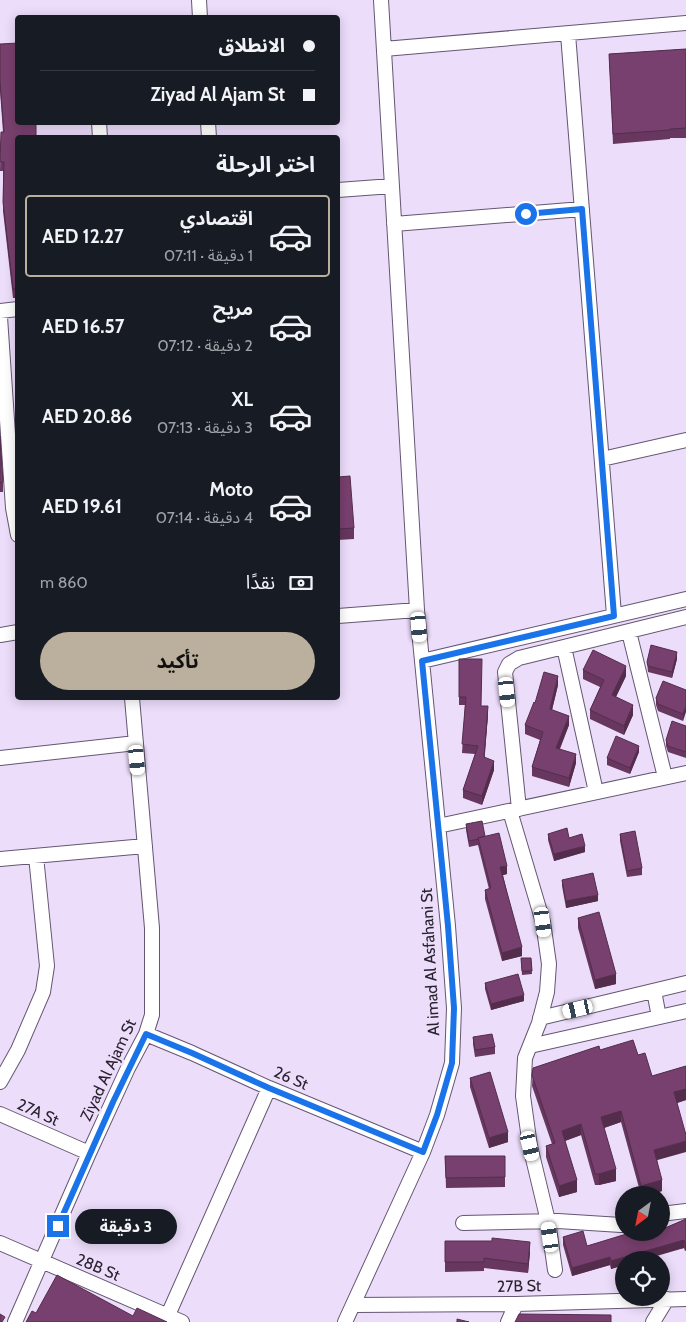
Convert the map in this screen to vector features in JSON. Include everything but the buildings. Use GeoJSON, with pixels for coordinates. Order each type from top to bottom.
{"type":"FeatureCollection","features":[{"type":"Feature","properties":{"kind":"street"},"geometry":{"type":"LineString","coordinates":[[198,0],[200,15]]}},
{"type":"Feature","properties":{"kind":"street","name":"Al imad Al Asfahani St"},"geometry":{"type":"LineString","coordinates":[[345,1322],[423,1152],[437,1115],[452,1063],[454,1008],[418,610],[381,0]]}},
{"type":"Feature","properties":{"kind":"street"},"geometry":{"type":"LineString","coordinates":[[384,49],[686,23]]}},
{"type":"Feature","properties":{"kind":"street"},"geometry":{"type":"LineString","coordinates":[[568,34],[614,616]]}},
{"type":"Feature","properties":{"kind":"street"},"geometry":{"type":"LineString","coordinates":[[340,190],[392,186]]}},
{"type":"Feature","properties":{"kind":"street"},"geometry":{"type":"LineString","coordinates":[[394,224],[582,209]]}},
{"type":"Feature","properties":{"kind":"street"},"geometry":{"type":"LineString","coordinates":[[0,311],[15,309]]}},
{"type":"Feature","properties":{"kind":"street"},"geometry":{"type":"LineString","coordinates":[[0,317],[10,508],[15,525]]}},
{"type":"Feature","properties":{"kind":"street"},"geometry":{"type":"LineString","coordinates":[[602,459],[686,440]]}},
{"type":"Feature","properties":{"kind":"street"},"geometry":{"type":"LineString","coordinates":[[422,661],[686,600]]}},
{"type":"Feature","properties":{"kind":"street"},"geometry":{"type":"LineString","coordinates":[[340,616],[418,610]]}},
{"type":"Feature","properties":{"kind":"street"},"geometry":{"type":"LineString","coordinates":[[555,1270],[548,1221],[530,1146],[522,1096],[525,1058],[540,1018],[547,992],[548,964],[543,922],[515,810],[505,672],[509,664],[519,658],[686,618]]}},
{"type":"Feature","properties":{"kind":"street"},"geometry":{"type":"LineString","coordinates":[[0,635],[15,632]]}},
{"type":"Feature","properties":{"kind":"street"},"geometry":{"type":"LineString","coordinates":[[629,632],[665,778]]}},
{"type":"Feature","properties":{"kind":"street"},"geometry":{"type":"LineString","coordinates":[[564,647],[596,792]]}},
{"type":"Feature","properties":{"kind":"street","name":"Ziyad Al Ajam St"},"geometry":{"type":"LineString","coordinates":[[16,1322],[89,1153],[128,1068],[146,1034],[152,1015],[152,928],[132,700]]}},
{"type":"Feature","properties":{"kind":"street"},"geometry":{"type":"LineString","coordinates":[[0,758],[136,743]]}},
{"type":"Feature","properties":{"kind":"street"},"geometry":{"type":"LineString","coordinates":[[438,826],[686,773]]}},
{"type":"Feature","properties":{"kind":"street"},"geometry":{"type":"LineString","coordinates":[[0,859],[145,846]]}},
{"type":"Feature","properties":{"kind":"street"},"geometry":{"type":"LineString","coordinates":[[0,1082],[18,1050],[43,992],[47,966],[36,856]]}},
{"type":"Feature","properties":{"kind":"street"},"geometry":{"type":"LineString","coordinates":[[540,1018],[686,983]]}},
{"type":"Feature","properties":{"kind":"street"},"geometry":{"type":"LineString","coordinates":[[654,991],[659,1017]]}},
{"type":"Feature","properties":{"kind":"street"},"geometry":{"type":"LineString","coordinates":[[530,1046],[686,1011]]}},
{"type":"Feature","properties":{"kind":"street","name":"26 St"},"geometry":{"type":"LineString","coordinates":[[146,1034],[423,1152]]}},
{"type":"Feature","properties":{"kind":"street"},"geometry":{"type":"LineString","coordinates":[[168,1316],[269,1088]]}},
{"type":"Feature","properties":{"kind":"street","name":"27A St"},"geometry":{"type":"LineString","coordinates":[[0,1114],[89,1153]]}},
{"type":"Feature","properties":{"kind":"street"},"geometry":{"type":"LineString","coordinates":[[670,1213],[686,1211]]}},
{"type":"Feature","properties":{"kind":"street"},"geometry":{"type":"LineString","coordinates":[[463,1223],[548,1221],[615,1225]]}},
{"type":"Feature","properties":{"kind":"street","name":"28B St"},"geometry":{"type":"LineString","coordinates":[[0,1243],[182,1322]]}},
{"type":"Feature","properties":{"kind":"street","name":"27B St"},"geometry":{"type":"LineString","coordinates":[[670,1299],[686,1299]]}},
{"type":"Feature","properties":{"kind":"street","name":"27B St"},"geometry":{"type":"LineString","coordinates":[[353,1305],[516,1304],[615,1301]]}},
{"type":"Feature","properties":{"kind":"street"},"geometry":{"type":"LineString","coordinates":[[508,1322],[516,1304]]}},
{"type":"Feature","properties":{"kind":"street"},"geometry":{"type":"LineString","coordinates":[[653,1322],[663,1306]]}},
{"type":"Feature","properties":{"kind":"route"},"geometry":{"type":"LineString","coordinates":[[58,1226],[89,1153],[128,1068],[146,1034],[423,1152],[437,1115],[452,1063],[454,1008],[448,926],[422,661],[614,616],[582,209],[526,214]]}}]}
